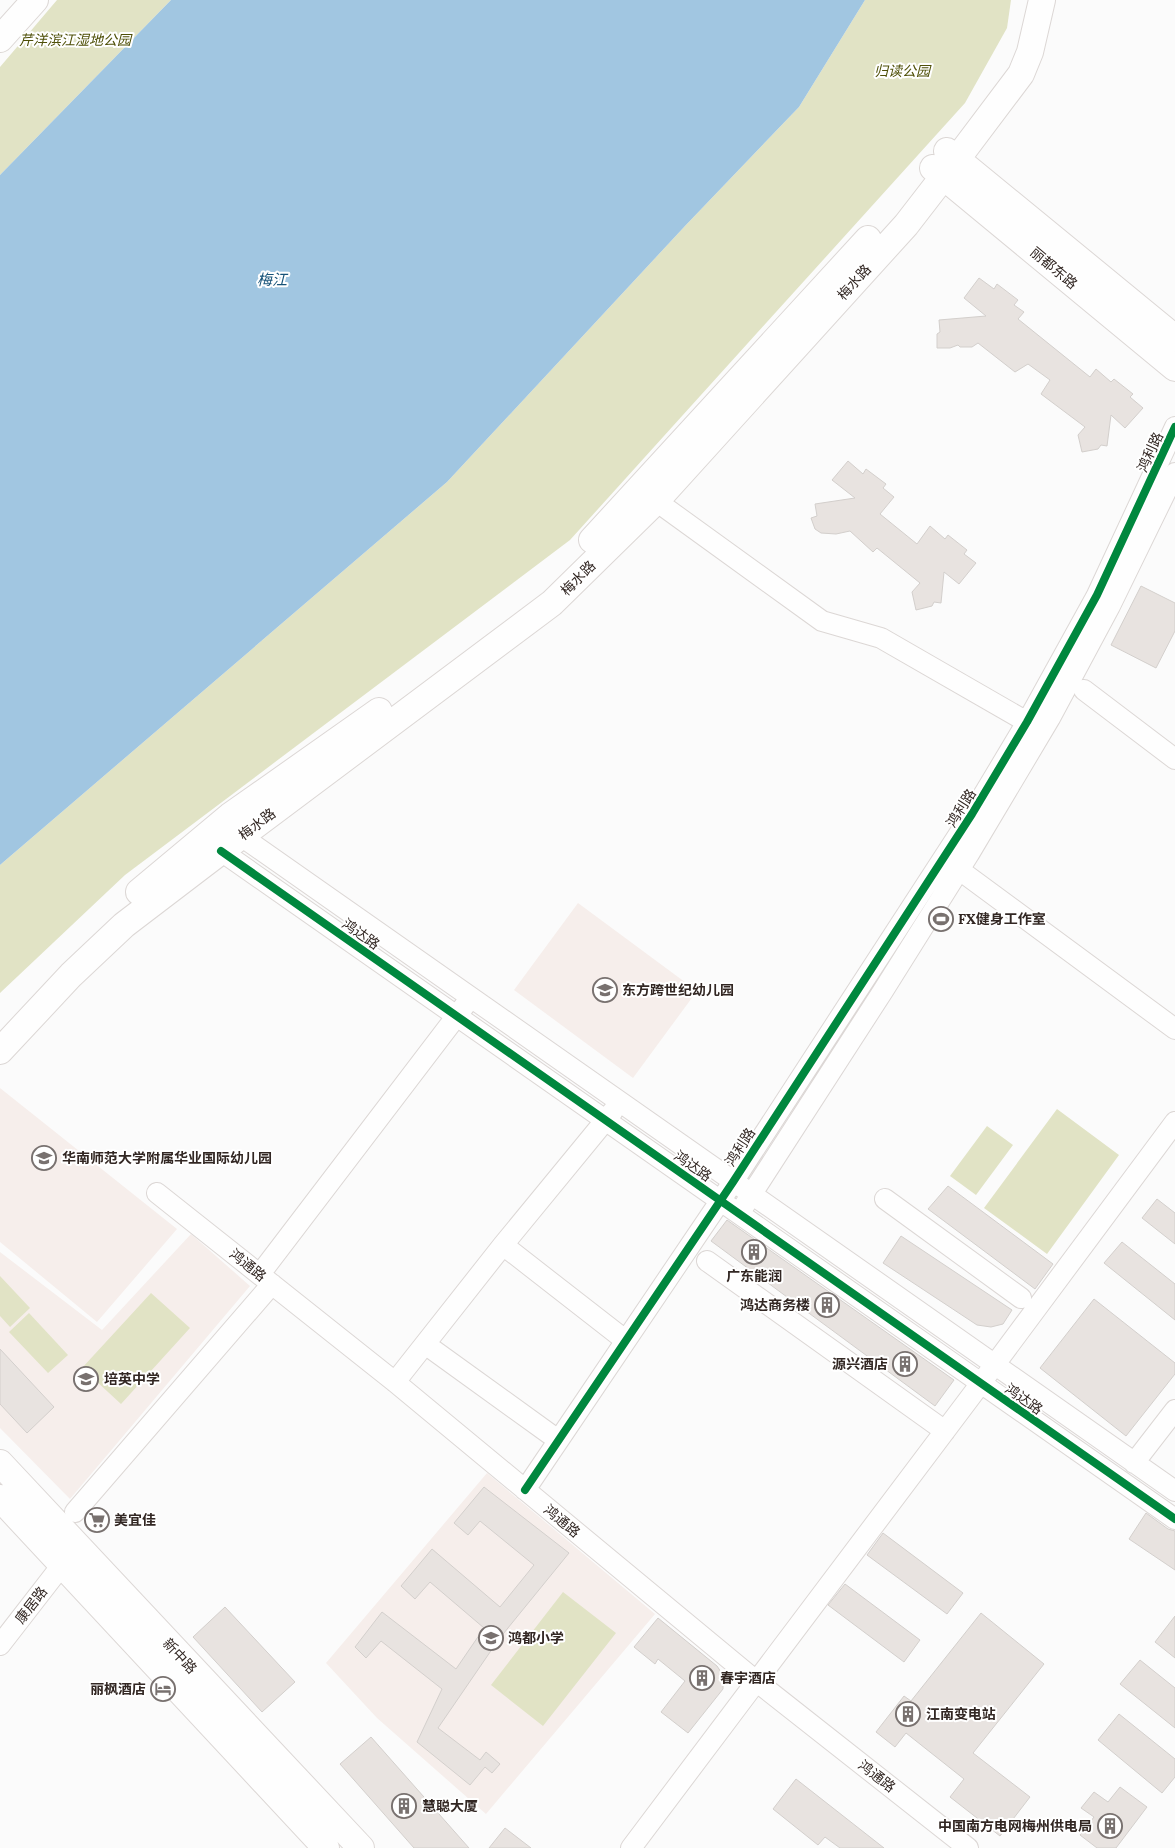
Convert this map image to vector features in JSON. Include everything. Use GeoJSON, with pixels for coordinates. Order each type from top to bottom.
{"type":"FeatureCollection","features":[{"type":"Feature","properties":{"kind":"main road"},"geometry":{"type":"LineString","coordinates":[[0,14],[13,0]]}},
{"type":"Feature","properties":{"kind":"main road"},"geometry":{"type":"LineString","coordinates":[[0,39],[35,0]]}},
{"type":"Feature","properties":{"kind":"main road","name":"梅水路"},"geometry":{"type":"LineString","coordinates":[[0,1051],[71,975],[124,925],[552,603],[656,501],[906,225],[1011,62],[1022,38],[1028,0]]}},
{"type":"Feature","properties":{"kind":"main road","name":"梅水路"},"geometry":{"type":"LineString","coordinates":[[0,1029],[74,951],[125,904],[230,816],[541,596],[945,164],[1021,74],[1030,52],[1042,0]]}},
{"type":"Feature","properties":{"kind":"main road","name":"丽都东路"},"geometry":{"type":"LineString","coordinates":[[945,164],[1175,338]]}},
{"type":"Feature","properties":{"kind":"main road","name":"丽都东路"},"geometry":{"type":"LineString","coordinates":[[945,164],[1175,368]]}},
{"type":"Feature","properties":{"kind":"main road","name":"新中路"},"geometry":{"type":"LineString","coordinates":[[0,1464],[361,1848]]}},
{"type":"Feature","properties":{"kind":"main road","name":"新中路"},"geometry":{"type":"LineString","coordinates":[[0,1498],[326,1848]]}},
{"type":"Feature","properties":{"kind":"street","name":"鸿利路"},"geometry":{"type":"LineString","coordinates":[[738,1214],[878,999],[1097,595],[1175,427]]}},
{"type":"Feature","properties":{"kind":"street","name":"鸿利路"},"geometry":{"type":"LineString","coordinates":[[525,1490],[732,1182],[1050,718],[1110,606],[1175,473]]}},
{"type":"Feature","properties":{"kind":"street"},"geometry":{"type":"LineString","coordinates":[[656,501],[822,622],[880,638],[1027,722]]}},
{"type":"Feature","properties":{"kind":"street"},"geometry":{"type":"LineString","coordinates":[[1084,690],[1175,759]]}},
{"type":"Feature","properties":{"kind":"street","name":"鸿达路"},"geometry":{"type":"LineString","coordinates":[[231,843],[470,998],[1175,1492]]}},
{"type":"Feature","properties":{"kind":"street","name":"鸿达路"},"geometry":{"type":"LineString","coordinates":[[231,843],[456,1016],[1175,1519]]}},
{"type":"Feature","properties":{"kind":"street"},"geometry":{"type":"LineString","coordinates":[[951,864],[1175,1030]]}},
{"type":"Feature","properties":{"kind":"street"},"geometry":{"type":"LineString","coordinates":[[75,1512],[266,1279],[470,998]]}},
{"type":"Feature","properties":{"kind":"street"},"geometry":{"type":"LineString","coordinates":[[394,1382],[619,1102]]}},
{"type":"Feature","properties":{"kind":"street"},"geometry":{"type":"LineString","coordinates":[[631,1848],[1175,1122]]}},
{"type":"Feature","properties":{"kind":"street","name":"鸿通路"},"geometry":{"type":"LineString","coordinates":[[157,1193],[394,1382],[756,1681],[968,1848]]}},
{"type":"Feature","properties":{"kind":"street"},"geometry":{"type":"LineString","coordinates":[[885,1199],[1022,1298]]}},
{"type":"Feature","properties":{"kind":"street"},"geometry":{"type":"LineString","coordinates":[[503,1245],[625,1340]]}},
{"type":"Feature","properties":{"kind":"street"},"geometry":{"type":"LineString","coordinates":[[708,1261],[945,1431]]}},
{"type":"Feature","properties":{"kind":"street"},"geometry":{"type":"LineString","coordinates":[[425,1344],[558,1440]]}},
{"type":"Feature","properties":{"kind":"street"},"geometry":{"type":"LineString","coordinates":[[1134,1463],[1175,1410]]}},
{"type":"Feature","properties":{"kind":"street","name":"康居路"},"geometry":{"type":"LineString","coordinates":[[0,1645],[62,1565]]}},
{"type":"Feature","properties":{"kind":"shaded area","name":"东方跨世纪幼儿园"},"geometry":{"type":"Polygon","coordinates":[[[578,903],[697,991],[633,1078],[514,990],[578,903]]]}},
{"type":"Feature","properties":{"kind":"shaded area","name":"华南师范大学附属华业国际幼儿园"},"geometry":{"type":"Polygon","coordinates":[[[0,1088],[177,1229],[97,1322],[0,1242],[0,1088]]]}},
{"type":"Feature","properties":{"kind":"shaded area","name":"培英中学"},"geometry":{"type":"Polygon","coordinates":[[[191,1234],[250,1286],[70,1499],[0,1428],[0,1252],[102,1330],[191,1234]]]}},
{"type":"Feature","properties":{"kind":"shaded area","name":"鸿都小学"},"geometry":{"type":"Polygon","coordinates":[[[487,1473],[655,1614],[486,1814],[377,1718],[326,1663],[487,1473]]]}},
{"type":"Feature","properties":{"kind":"green space","name":"芹洋滨江湿地公园"},"geometry":{"type":"Polygon","coordinates":[[[57,0],[171,0],[0,175],[0,67],[57,0]]]}},
{"type":"Feature","properties":{"kind":"green space","name":"归读公园"},"geometry":{"type":"Polygon","coordinates":[[[865,0],[1011,0],[1007,28],[965,103],[570,540],[125,875],[0,993],[0,865],[447,482],[685,226],[799,107],[865,0]]]}},
{"type":"Feature","properties":{"kind":"green space"},"geometry":{"type":"Polygon","coordinates":[[[1057,1109],[1119,1155],[1047,1254],[984,1208],[1057,1109]]]}},
{"type":"Feature","properties":{"kind":"green space"},"geometry":{"type":"Polygon","coordinates":[[[987,1126],[1013,1145],[976,1195],[950,1176],[987,1126]]]}},
{"type":"Feature","properties":{"kind":"green space"},"geometry":{"type":"Polygon","coordinates":[[[0,1276],[30,1308],[10,1327],[0,1316],[0,1276]]]}},
{"type":"Feature","properties":{"kind":"green space"},"geometry":{"type":"Polygon","coordinates":[[[151,1293],[190,1328],[121,1404],[82,1368],[151,1293]]]}},
{"type":"Feature","properties":{"kind":"green space"},"geometry":{"type":"Polygon","coordinates":[[[29,1313],[68,1355],[48,1373],[9,1332],[29,1313]]]}},
{"type":"Feature","properties":{"kind":"green space"},"geometry":{"type":"Polygon","coordinates":[[[563,1592],[616,1633],[543,1726],[491,1685],[563,1592]]]}},
{"type":"Feature","properties":{"kind":"water","name":"梅江"},"geometry":{"type":"Polygon","coordinates":[[[171,0],[865,0],[799,107],[685,226],[447,482],[0,865],[0,175],[171,0]]]}},
{"type":"Feature","properties":{"kind":"building"},"geometry":{"type":"Polygon","coordinates":[[[979,278],[994,289],[997,284],[1018,300],[1014,305],[1024,312],[1018,319],[1090,377],[1096,369],[1111,382],[1114,379],[1133,394],[1130,397],[1143,408],[1125,428],[1111,415],[1107,446],[1101,445],[1098,449],[1082,452],[1078,435],[1085,427],[1041,394],[1050,380],[1028,364],[1015,372],[978,343],[972,347],[960,347],[958,345],[950,348],[937,348],[937,334],[940,332],[939,320],[986,316],[964,298],[979,278]]]}},
{"type":"Feature","properties":{"kind":"building"},"geometry":{"type":"Polygon","coordinates":[[[848,461],[863,474],[866,469],[886,484],[883,488],[894,497],[880,514],[917,544],[930,526],[945,539],[948,535],[967,550],[964,554],[976,563],[959,584],[944,572],[941,603],[934,602],[932,606],[916,610],[912,592],[920,583],[877,548],[873,552],[850,531],[836,534],[821,533],[815,529],[811,518],[817,516],[815,504],[855,498],[832,480],[848,461]]]}},
{"type":"Feature","properties":{"kind":"building"},"geometry":{"type":"Polygon","coordinates":[[[1141,586],[1175,603],[1175,631],[1156,668],[1111,645],[1141,586]]]}},
{"type":"Feature","properties":{"kind":"building"},"geometry":{"type":"Polygon","coordinates":[[[948,1186],[1053,1264],[1035,1289],[928,1209],[948,1186]]]}},
{"type":"Feature","properties":{"kind":"building"},"geometry":{"type":"Polygon","coordinates":[[[1157,1199],[1175,1213],[1175,1244],[1142,1218],[1157,1199]]]}},
{"type":"Feature","properties":{"kind":"building"},"geometry":{"type":"Polygon","coordinates":[[[727,1220],[954,1380],[935,1406],[711,1241],[727,1220]]]}},
{"type":"Feature","properties":{"kind":"building"},"geometry":{"type":"Polygon","coordinates":[[[901,1236],[1012,1310],[1003,1324],[991,1327],[977,1325],[883,1263],[901,1236]]]}},
{"type":"Feature","properties":{"kind":"building"},"geometry":{"type":"Polygon","coordinates":[[[1122,1242],[1175,1284],[1175,1320],[1104,1263],[1122,1242]]]}},
{"type":"Feature","properties":{"kind":"building"},"geometry":{"type":"Polygon","coordinates":[[[1094,1299],[1175,1363],[1175,1374],[1126,1436],[1040,1368],[1094,1299]]]}},
{"type":"Feature","properties":{"kind":"building"},"geometry":{"type":"Polygon","coordinates":[[[0,1349],[54,1407],[27,1433],[0,1404],[0,1349]]]}},
{"type":"Feature","properties":{"kind":"building"},"geometry":{"type":"Polygon","coordinates":[[[484,1487],[569,1553],[499,1639],[438,1728],[480,1760],[486,1752],[500,1764],[492,1773],[485,1767],[470,1785],[417,1742],[442,1689],[381,1641],[366,1658],[355,1647],[382,1612],[456,1669],[484,1628],[430,1582],[415,1599],[401,1586],[432,1549],[500,1607],[534,1565],[480,1521],[468,1535],[454,1523],[484,1487]]]}},
{"type":"Feature","properties":{"kind":"building"},"geometry":{"type":"Polygon","coordinates":[[[1146,1513],[1168,1529],[1175,1531],[1175,1570],[1129,1539],[1146,1513]]]}},
{"type":"Feature","properties":{"kind":"building"},"geometry":{"type":"Polygon","coordinates":[[[883,1533],[963,1593],[947,1614],[867,1555],[883,1533]]]}},
{"type":"Feature","properties":{"kind":"building"},"geometry":{"type":"Polygon","coordinates":[[[845,1584],[920,1640],[904,1662],[828,1605],[845,1584]]]}},
{"type":"Feature","properties":{"kind":"building"},"geometry":{"type":"Polygon","coordinates":[[[225,1607],[295,1682],[262,1712],[193,1637],[225,1607]]]}},
{"type":"Feature","properties":{"kind":"building"},"geometry":{"type":"Polygon","coordinates":[[[981,1613],[1044,1664],[973,1753],[1030,1797],[1000,1836],[950,1797],[964,1779],[906,1733],[895,1747],[876,1732],[904,1696],[911,1701],[981,1613]]]}},
{"type":"Feature","properties":{"kind":"building"},"geometry":{"type":"Polygon","coordinates":[[[1175,1616],[1175,1658],[1155,1642],[1175,1616]]]}},
{"type":"Feature","properties":{"kind":"building","name":"春宇酒店"},"geometry":{"type":"Polygon","coordinates":[[[658,1618],[717,1666],[723,1675],[723,1689],[688,1733],[661,1712],[685,1681],[658,1659],[655,1664],[634,1647],[658,1618]]]}},
{"type":"Feature","properties":{"kind":"building"},"geometry":{"type":"Polygon","coordinates":[[[1140,1660],[1175,1688],[1175,1728],[1120,1684],[1140,1660]]]}},
{"type":"Feature","properties":{"kind":"building"},"geometry":{"type":"Polygon","coordinates":[[[1119,1714],[1175,1759],[1175,1777],[1162,1793],[1098,1740],[1119,1714]]]}},
{"type":"Feature","properties":{"kind":"building","name":"慧聪大厦"},"geometry":{"type":"Polygon","coordinates":[[[371,1737],[469,1848],[414,1848],[340,1764],[371,1737]]]}},
{"type":"Feature","properties":{"kind":"building"},"geometry":{"type":"Polygon","coordinates":[[[796,1779],[884,1848],[840,1848],[825,1837],[818,1845],[773,1809],[796,1779]]]}},
{"type":"Feature","properties":{"kind":"building","name":"中国南方电网梅州供电局"},"geometry":{"type":"Polygon","coordinates":[[[1120,1787],[1147,1807],[1116,1848],[1097,1848],[1080,1835],[1094,1817],[1081,1808],[1094,1792],[1108,1802],[1120,1787]]]}},
{"type":"Feature","properties":{"kind":"building"},"geometry":{"type":"Polygon","coordinates":[[[505,1828],[531,1848],[489,1848],[505,1828]]]}},
{"type":"Feature","properties":{"kind":"cycle path"},"geometry":{"type":"LineString","coordinates":[[525,1490],[733,1182],[972,814],[1027,722],[1097,595],[1175,427]]}},
{"type":"Feature","properties":{"kind":"cycle path"},"geometry":{"type":"LineString","coordinates":[[221,851],[1175,1519]]}},
{"type":"Feature","properties":{"kind":"place","name":"FX健身工作室"},"geometry":{"type":"Point","coordinates":[941,919]}},
{"type":"Feature","properties":{"kind":"place","name":"东方跨世纪幼儿园"},"geometry":{"type":"Point","coordinates":[605,990]}},
{"type":"Feature","properties":{"kind":"place","name":"华南师范大学附属华业国际幼儿园"},"geometry":{"type":"Point","coordinates":[44,1158]}},
{"type":"Feature","properties":{"kind":"place","name":"广东能润"},"geometry":{"type":"Point","coordinates":[754,1252]}},
{"type":"Feature","properties":{"kind":"place","name":"鸿达商务楼"},"geometry":{"type":"Point","coordinates":[827,1305]}},
{"type":"Feature","properties":{"kind":"place","name":"源兴酒店"},"geometry":{"type":"Point","coordinates":[905,1364]}},
{"type":"Feature","properties":{"kind":"place","name":"培英中学"},"geometry":{"type":"Point","coordinates":[86,1379]}},
{"type":"Feature","properties":{"kind":"place","name":"美宜佳"},"geometry":{"type":"Point","coordinates":[97,1520]}},
{"type":"Feature","properties":{"kind":"place","name":"鸿都小学"},"geometry":{"type":"Point","coordinates":[491,1638]}},
{"type":"Feature","properties":{"kind":"place","name":"春宇酒店"},"geometry":{"type":"Point","coordinates":[702,1678]}},
{"type":"Feature","properties":{"kind":"place","name":"丽枫酒店"},"geometry":{"type":"Point","coordinates":[163,1689]}},
{"type":"Feature","properties":{"kind":"place","name":"江南变电站"},"geometry":{"type":"Point","coordinates":[908,1714]}},
{"type":"Feature","properties":{"kind":"place","name":"慧聪大厦"},"geometry":{"type":"Point","coordinates":[404,1806]}},
{"type":"Feature","properties":{"kind":"place","name":"中国南方电网梅州供电局"},"geometry":{"type":"Point","coordinates":[1110,1826]}}]}
